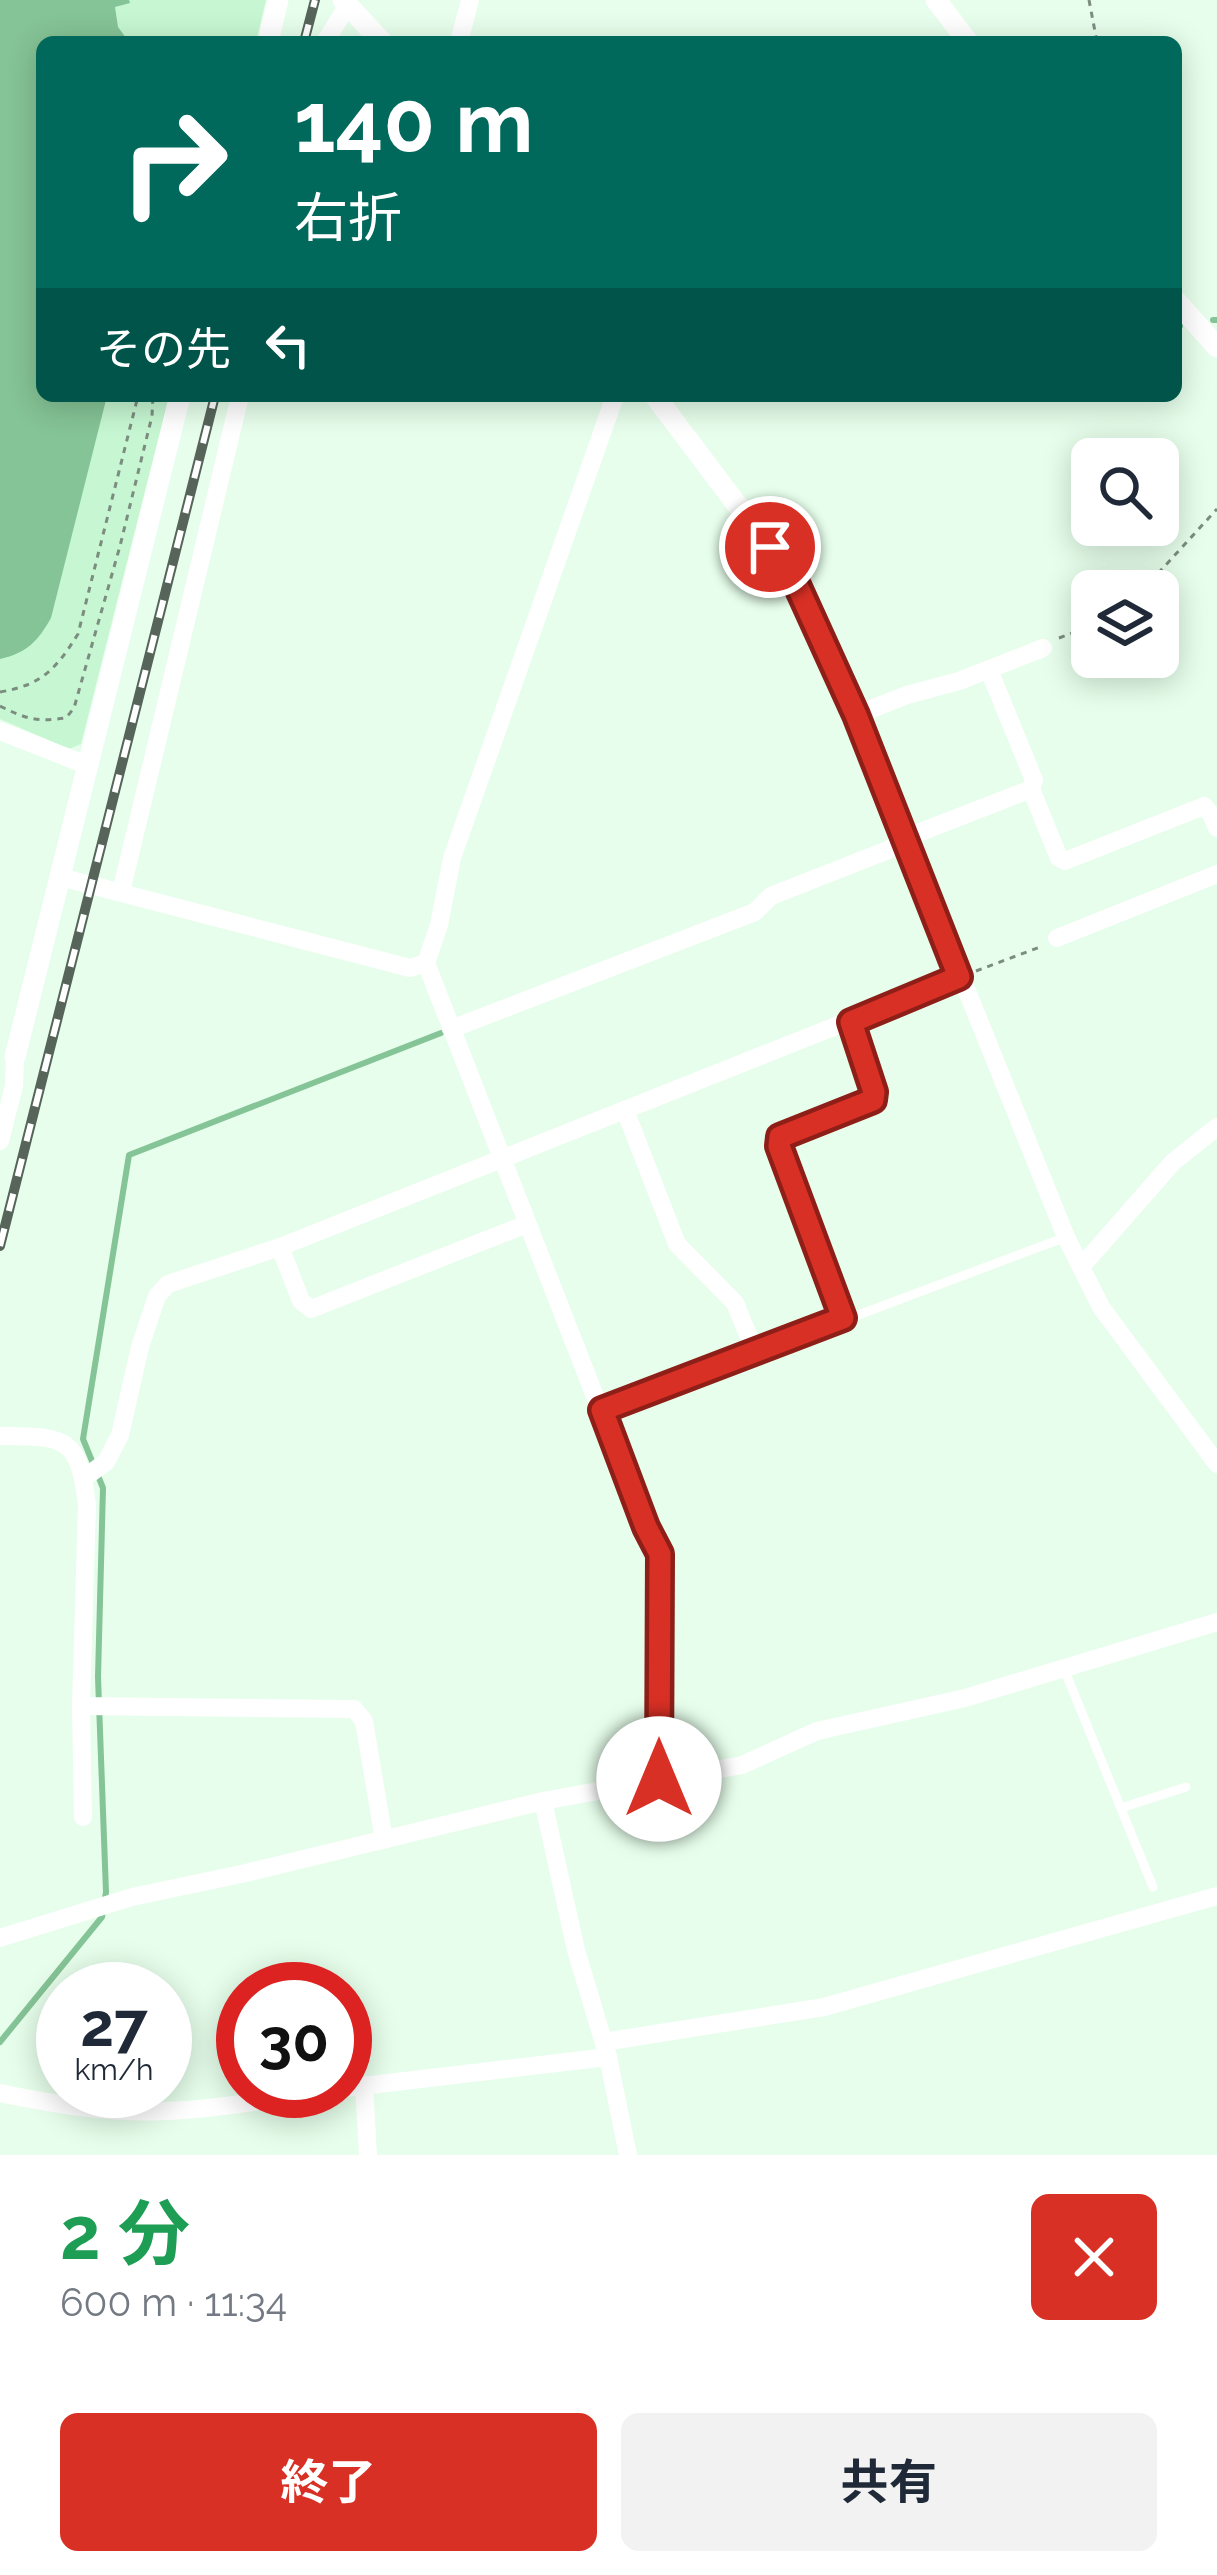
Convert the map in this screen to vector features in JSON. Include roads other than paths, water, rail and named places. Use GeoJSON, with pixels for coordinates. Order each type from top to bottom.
{"type":"FeatureCollection","features":[{"type":"Feature","properties":{"kind":"street"},"geometry":{"type":"LineString","coordinates":[[269,36],[278,0]]}},
{"type":"Feature","properties":{"kind":"street"},"geometry":{"type":"LineString","coordinates":[[461,36],[470,0]]}},
{"type":"Feature","properties":{"kind":"street"},"geometry":{"type":"LineString","coordinates":[[936,0],[963,36]]}},
{"type":"Feature","properties":{"kind":"street"},"geometry":{"type":"LineString","coordinates":[[328,36],[346,2],[377,36]]}},
{"type":"Feature","properties":{"kind":"street"},"geometry":{"type":"LineString","coordinates":[[1182,308],[1217,347]]}},
{"type":"Feature","properties":{"kind":"street"},"geometry":{"type":"LineString","coordinates":[[0,1141],[14,1086],[15,1058],[179,402]]}},
{"type":"Feature","properties":{"kind":"street"},"geometry":{"type":"LineString","coordinates":[[121,892],[239,402]]}},
{"type":"Feature","properties":{"kind":"street"},"geometry":{"type":"LineString","coordinates":[[613,402],[459,836],[426,963],[660,1554],[659,1779]]}},
{"type":"Feature","properties":{"kind":"street"},"geometry":{"type":"LineString","coordinates":[[661,402],[796,583],[856,715],[1066,1237],[1102,1307],[1217,1464]]}},
{"type":"Feature","properties":{"kind":"street"},"geometry":{"type":"LineString","coordinates":[[856,715],[1042,648]]}},
{"type":"Feature","properties":{"kind":"street"},"geometry":{"type":"LineString","coordinates":[[989,670],[1059,857],[1066,861],[1204,806],[1217,828]]}},
{"type":"Feature","properties":{"kind":"street"},"geometry":{"type":"LineString","coordinates":[[0,731],[89,766]]}},
{"type":"Feature","properties":{"kind":"street"},"geometry":{"type":"LineString","coordinates":[[451,1029],[755,912],[771,896],[1031,789]]}},
{"type":"Feature","properties":{"kind":"street"},"geometry":{"type":"LineString","coordinates":[[1058,938],[1217,874]]}},
{"type":"Feature","properties":{"kind":"street"},"geometry":{"type":"LineString","coordinates":[[60,877],[410,968],[426,963]]}},
{"type":"Feature","properties":{"kind":"street"},"geometry":{"type":"LineString","coordinates":[[84,1478],[106,1462],[120,1435],[140,1347],[161,1290],[177,1280],[280,1247],[959,977]]}},
{"type":"Feature","properties":{"kind":"street"},"geometry":{"type":"LineString","coordinates":[[602,1410],[843,1318],[779,1146],[780,1137],[873,1100],[851,1022]]}},
{"type":"Feature","properties":{"kind":"street"},"geometry":{"type":"LineString","coordinates":[[625,1110],[677,1244],[735,1303],[755,1352]]}},
{"type":"Feature","properties":{"kind":"street"},"geometry":{"type":"LineString","coordinates":[[1081,1267],[1173,1162],[1217,1127]]}},
{"type":"Feature","properties":{"kind":"street"},"geometry":{"type":"LineString","coordinates":[[280,1247],[302,1301],[310,1309],[527,1224]]}},
{"type":"Feature","properties":{"kind":"street"},"geometry":{"type":"LineString","coordinates":[[0,1436],[59,1439],[69,1446],[84,1478],[83,1817]]}},
{"type":"Feature","properties":{"kind":"street"},"geometry":{"type":"LineString","coordinates":[[0,1938],[132,1897],[543,1801],[742,1765],[817,1731],[965,1698],[1217,1622]]}},
{"type":"Feature","properties":{"kind":"street"},"geometry":{"type":"LineString","coordinates":[[81,1706],[354,1709],[364,1721],[384,1840]]}},
{"type":"Feature","properties":{"kind":"street"},"geometry":{"type":"LineString","coordinates":[[543,1801],[628,2155]]}},
{"type":"Feature","properties":{"kind":"street"},"geometry":{"type":"LineString","coordinates":[[372,2083],[606,2049],[824,2007],[1217,1897]]}},
{"type":"Feature","properties":{"kind":"street"},"geometry":{"type":"LineString","coordinates":[[0,2093],[93,2108],[160,2112],[216,2106]]}},
{"type":"Feature","properties":{"kind":"street"},"geometry":{"type":"LineString","coordinates":[[360,2118],[368,2155]]}},
{"type":"Feature","properties":{"kind":"lane"},"geometry":{"type":"LineString","coordinates":[[843,1318],[1066,1237]]}},
{"type":"Feature","properties":{"kind":"lane"},"geometry":{"type":"LineString","coordinates":[[1064,1669],[1154,1887]]}},
{"type":"Feature","properties":{"kind":"lane"},"geometry":{"type":"LineString","coordinates":[[1121,1808],[1186,1787]]}},
{"type":"Feature","properties":{"kind":"waterway"},"geometry":{"type":"LineString","coordinates":[[0,2042],[102,1917],[106,1892],[98,1677],[103,1488],[83,1439],[129,1155],[441,1033]]}},
{"type":"Feature","properties":{"kind":"railway"},"geometry":{"type":"LineString","coordinates":[[306,36],[315,0]]}},
{"type":"Feature","properties":{"kind":"railway"},"geometry":{"type":"LineString","coordinates":[[0,1246],[213,402]]}}]}
